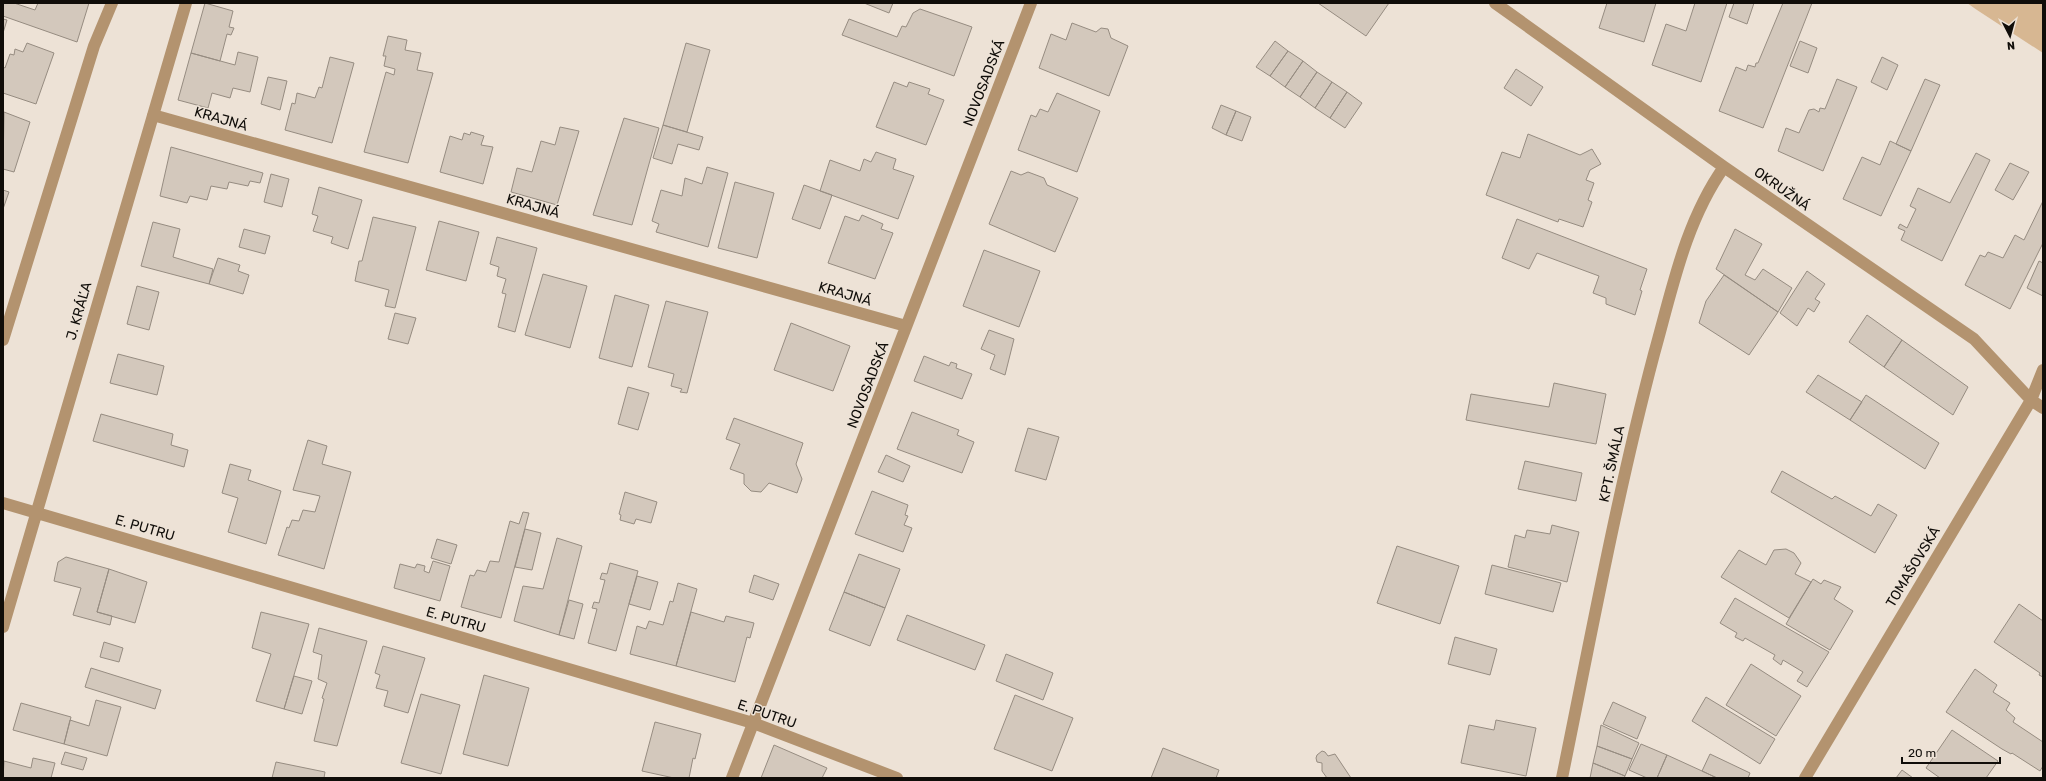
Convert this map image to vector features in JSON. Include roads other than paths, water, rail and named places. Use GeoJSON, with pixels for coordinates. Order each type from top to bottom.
{"type":"FeatureCollection","features":[{"type":"Feature","properties":{"kind":"street"},"geometry":{"type":"LineString","coordinates":[[3,340],[94,46],[112,3]]}},
{"type":"Feature","properties":{"kind":"street","name":"J. KRÁĽA"},"geometry":{"type":"LineString","coordinates":[[3,627],[186,3]]}},
{"type":"Feature","properties":{"kind":"street","name":"NOVOSADSKÁ"},"geometry":{"type":"LineString","coordinates":[[732,778],[1032,3]]}},
{"type":"Feature","properties":{"kind":"street","name":"OKRUŽNÁ"},"geometry":{"type":"LineString","coordinates":[[1495,3],[1724,167],[1974,339],[2031,400],[2043,408]]}},
{"type":"Feature","properties":{"kind":"street","name":"KRAJNÁ"},"geometry":{"type":"LineString","coordinates":[[152,115],[906,326]]}},
{"type":"Feature","properties":{"kind":"street","name":"KPT. ŠMÁLA"},"geometry":{"type":"LineString","coordinates":[[1562,778],[1638,414],[1671,293],[1695,218],[1711,186],[1724,167]]}},
{"type":"Feature","properties":{"kind":"street","name":"TOMAŠOVSKÁ"},"geometry":{"type":"LineString","coordinates":[[1805,778],[2031,400],[2043,370]]}},
{"type":"Feature","properties":{"kind":"street","name":"E. PUTRU"},"geometry":{"type":"LineString","coordinates":[[3,503],[753,723],[897,778]]}}]}
